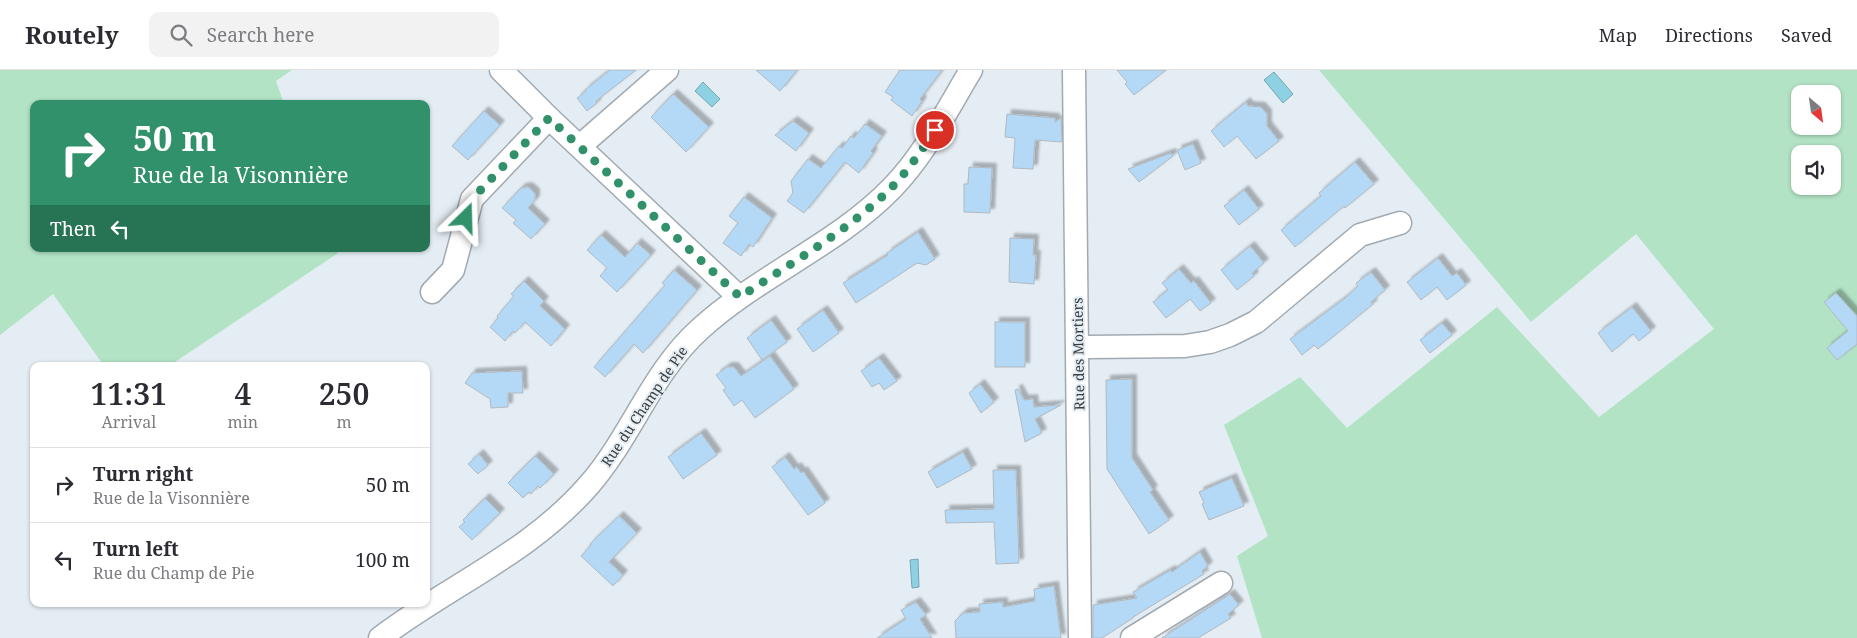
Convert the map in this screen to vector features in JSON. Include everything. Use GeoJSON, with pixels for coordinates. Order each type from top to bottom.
{"type":"FeatureCollection","features":[{"type":"Feature","properties":{"kind":"street"},"geometry":{"type":"LineString","coordinates":[[501,70],[549,118],[740,297]]}},
{"type":"Feature","properties":{"kind":"street"},"geometry":{"type":"LineString","coordinates":[[580,146],[667,70]]}},
{"type":"Feature","properties":{"kind":"street","name":"Rue du Champ de Pie"},"geometry":{"type":"LineString","coordinates":[[430,605],[534,536],[564,511],[590,484],[614,452],[642,404],[672,362],[699,329],[740,297],[850,224],[891,188],[915,160],[971,70]]}},
{"type":"Feature","properties":{"kind":"street","name":"Rue des Mortiers"},"geometry":{"type":"LineString","coordinates":[[1074,70],[1080,638]]}},
{"type":"Feature","properties":{"kind":"street"},"geometry":{"type":"LineString","coordinates":[[432,292],[453,270],[472,199],[549,118]]}},
{"type":"Feature","properties":{"kind":"street"},"geometry":{"type":"LineString","coordinates":[[1078,345],[1088,347],[1186,346],[1210,342],[1230,335],[1256,322],[1360,236],[1400,223]]}},
{"type":"Feature","properties":{"kind":"street"},"geometry":{"type":"LineString","coordinates":[[1132,638],[1221,583]]}},
{"type":"Feature","properties":{"kind":"street","name":"Rue du Champ de Pie"},"geometry":{"type":"LineString","coordinates":[[380,638],[427,607]]}},
{"type":"Feature","properties":{"kind":"green space"},"geometry":{"type":"Polygon","coordinates":[[[0,70],[292,70],[276,81],[283,100],[30,100],[30,252],[338,253],[175,362],[101,362],[53,294],[0,335],[0,70]]]}},
{"type":"Feature","properties":{"kind":"green space"},"geometry":{"type":"Polygon","coordinates":[[[1319,70],[1857,70],[1857,638],[1262,638],[1237,556],[1268,536],[1224,425],[1300,377],[1347,428],[1497,307],[1599,417],[1714,329],[1636,234],[1531,322],[1319,70]]]}},
{"type":"Feature","properties":{"kind":"water"},"geometry":{"type":"Polygon","coordinates":[[[1274,72],[1293,94],[1283,103],[1264,80],[1274,72]]]}},
{"type":"Feature","properties":{"kind":"water"},"geometry":{"type":"Polygon","coordinates":[[[703,82],[720,99],[712,107],[695,91],[703,82]]]}},
{"type":"Feature","properties":{"kind":"water"},"geometry":{"type":"Polygon","coordinates":[[[918,559],[919,587],[912,588],[910,560],[918,559]]]}},
{"type":"Feature","properties":{"kind":"building"},"geometry":{"type":"Polygon","coordinates":[[[610,70],[636,70],[596,101],[597,103],[587,111],[577,98],[610,70]]]}},
{"type":"Feature","properties":{"kind":"building"},"geometry":{"type":"Polygon","coordinates":[[[756,70],[797,70],[780,91],[756,70]]]}},
{"type":"Feature","properties":{"kind":"building"},"geometry":{"type":"Polygon","coordinates":[[[900,70],[942,70],[920,99],[922,101],[912,116],[891,100],[893,97],[885,92],[900,70]]]}},
{"type":"Feature","properties":{"kind":"building"},"geometry":{"type":"Polygon","coordinates":[[[1117,70],[1166,70],[1134,95],[1125,84],[1127,82],[1117,70]]]}},
{"type":"Feature","properties":{"kind":"building"},"geometry":{"type":"Polygon","coordinates":[[[673,94],[709,127],[686,152],[651,117],[673,94]]]}},
{"type":"Feature","properties":{"kind":"building"},"geometry":{"type":"Polygon","coordinates":[[[1246,102],[1248,106],[1261,107],[1267,114],[1267,126],[1279,141],[1256,159],[1237,136],[1224,147],[1211,131],[1246,102]]]}},
{"type":"Feature","properties":{"kind":"building"},"geometry":{"type":"Polygon","coordinates":[[[484,111],[500,125],[468,160],[452,146],[484,111]]]}},
{"type":"Feature","properties":{"kind":"building"},"geometry":{"type":"Polygon","coordinates":[[[1007,114],[1055,118],[1055,122],[1061,118],[1062,142],[1035,140],[1033,169],[1013,168],[1015,138],[1005,137],[1007,114]]]}},
{"type":"Feature","properties":{"kind":"building"},"geometry":{"type":"Polygon","coordinates":[[[793,121],[809,133],[796,151],[775,135],[793,121]]]}},
{"type":"Feature","properties":{"kind":"building"},"geometry":{"type":"Polygon","coordinates":[[[865,124],[882,136],[859,173],[845,162],[804,213],[787,201],[793,193],[791,181],[808,159],[821,168],[839,146],[842,148],[851,136],[854,138],[865,124]]]}},
{"type":"Feature","properties":{"kind":"building"},"geometry":{"type":"Polygon","coordinates":[[[1193,144],[1201,163],[1185,170],[1177,150],[1193,144]]]}},
{"type":"Feature","properties":{"kind":"building"},"geometry":{"type":"Polygon","coordinates":[[[1171,153],[1173,156],[1139,182],[1128,169],[1171,153]]]}},
{"type":"Feature","properties":{"kind":"building"},"geometry":{"type":"Polygon","coordinates":[[[1355,162],[1374,184],[1345,208],[1344,206],[1295,247],[1281,230],[1321,196],[1319,193],[1355,162]]]}},
{"type":"Feature","properties":{"kind":"building"},"geometry":{"type":"Polygon","coordinates":[[[969,167],[992,168],[990,213],[964,212],[964,184],[968,184],[969,167]]]}},
{"type":"Feature","properties":{"kind":"building"},"geometry":{"type":"Polygon","coordinates":[[[528,187],[535,193],[535,200],[528,208],[545,224],[531,239],[513,223],[516,220],[502,208],[521,188],[528,187]]]}},
{"type":"Feature","properties":{"kind":"building"},"geometry":{"type":"Polygon","coordinates":[[[1244,190],[1259,209],[1239,225],[1224,206],[1244,190]]]}},
{"type":"Feature","properties":{"kind":"building"},"geometry":{"type":"Polygon","coordinates":[[[744,197],[772,218],[753,247],[749,244],[741,256],[723,243],[738,223],[729,216],[744,197]]]}},
{"type":"Feature","properties":{"kind":"building"},"geometry":{"type":"Polygon","coordinates":[[[918,232],[935,259],[926,265],[917,263],[856,303],[843,283],[888,255],[887,253],[918,232]]]}},
{"type":"Feature","properties":{"kind":"building"},"geometry":{"type":"Polygon","coordinates":[[[601,235],[625,257],[637,243],[651,255],[617,292],[600,276],[607,268],[587,250],[601,235]]]}},
{"type":"Feature","properties":{"kind":"building"},"geometry":{"type":"Polygon","coordinates":[[[1010,238],[1034,239],[1033,255],[1036,255],[1034,284],[1009,282],[1010,238]]]}},
{"type":"Feature","properties":{"kind":"building"},"geometry":{"type":"Polygon","coordinates":[[[1250,246],[1264,263],[1252,273],[1254,276],[1237,290],[1221,270],[1250,246]]]}},
{"type":"Feature","properties":{"kind":"building"},"geometry":{"type":"Polygon","coordinates":[[[1438,258],[1452,276],[1457,273],[1466,285],[1447,300],[1437,287],[1421,300],[1407,282],[1438,258]]]}},
{"type":"Feature","properties":{"kind":"building"},"geometry":{"type":"Polygon","coordinates":[[[1179,269],[1191,283],[1194,281],[1211,303],[1200,311],[1190,299],[1166,318],[1153,302],[1168,290],[1162,283],[1179,269]]]}},
{"type":"Feature","properties":{"kind":"building"},"geometry":{"type":"Polygon","coordinates":[[[674,270],[697,290],[643,353],[634,344],[605,377],[594,367],[665,285],[662,283],[674,270]]]}},
{"type":"Feature","properties":{"kind":"building"},"geometry":{"type":"Polygon","coordinates":[[[1371,272],[1385,290],[1371,302],[1373,304],[1318,349],[1314,345],[1302,355],[1290,339],[1344,299],[1358,286],[1356,283],[1371,272]]]}},
{"type":"Feature","properties":{"kind":"building"},"geometry":{"type":"Polygon","coordinates":[[[524,281],[544,301],[540,306],[565,329],[551,346],[525,322],[515,333],[513,331],[505,341],[490,327],[514,296],[511,294],[524,281]]]}},
{"type":"Feature","properties":{"kind":"building"},"geometry":{"type":"Polygon","coordinates":[[[1836,293],[1857,316],[1857,344],[1837,360],[1827,348],[1848,331],[1824,302],[1836,293]]]}},
{"type":"Feature","properties":{"kind":"building"},"geometry":{"type":"Polygon","coordinates":[[[1632,307],[1651,331],[1639,341],[1633,334],[1612,352],[1598,333],[1632,307]]]}},
{"type":"Feature","properties":{"kind":"building"},"geometry":{"type":"Polygon","coordinates":[[[823,310],[839,333],[813,352],[797,329],[823,310]]]}},
{"type":"Feature","properties":{"kind":"building"},"geometry":{"type":"Polygon","coordinates":[[[771,320],[787,342],[762,360],[747,338],[771,320]]]}},
{"type":"Feature","properties":{"kind":"building"},"geometry":{"type":"Polygon","coordinates":[[[995,322],[1025,322],[1025,367],[995,367],[995,322]]]}},
{"type":"Feature","properties":{"kind":"building"},"geometry":{"type":"Polygon","coordinates":[[[1442,323],[1452,335],[1430,353],[1420,340],[1442,323]]]}},
{"type":"Feature","properties":{"kind":"building"},"geometry":{"type":"Polygon","coordinates":[[[770,356],[794,389],[755,418],[742,400],[734,406],[723,390],[726,388],[716,375],[727,367],[734,367],[741,376],[770,356]]]}},
{"type":"Feature","properties":{"kind":"building"},"geometry":{"type":"Polygon","coordinates":[[[879,358],[897,381],[884,390],[879,383],[872,387],[861,371],[879,358]]]}},
{"type":"Feature","properties":{"kind":"building"},"geometry":{"type":"Polygon","coordinates":[[[522,371],[523,393],[508,393],[508,407],[491,408],[490,399],[465,383],[472,373],[522,371]]]}},
{"type":"Feature","properties":{"kind":"building"},"geometry":{"type":"Polygon","coordinates":[[[1132,379],[1132,458],[1153,490],[1150,492],[1169,520],[1149,534],[1107,469],[1106,380],[1132,379]]]}},
{"type":"Feature","properties":{"kind":"building"},"geometry":{"type":"Polygon","coordinates":[[[980,384],[994,402],[981,413],[969,393],[980,384]]]}},
{"type":"Feature","properties":{"kind":"building"},"geometry":{"type":"Polygon","coordinates":[[[1018,389],[1024,400],[1033,399],[1034,407],[1061,405],[1035,419],[1042,433],[1025,442],[1015,390],[1018,389]]]}},
{"type":"Feature","properties":{"kind":"building"},"geometry":{"type":"Polygon","coordinates":[[[701,433],[717,455],[683,479],[668,457],[701,433]]]}},
{"type":"Feature","properties":{"kind":"building"},"geometry":{"type":"Polygon","coordinates":[[[963,452],[972,469],[937,488],[928,472],[963,452]]]}},
{"type":"Feature","properties":{"kind":"building"},"geometry":{"type":"Polygon","coordinates":[[[479,454],[488,465],[478,474],[468,464],[479,454]]]}},
{"type":"Feature","properties":{"kind":"building"},"geometry":{"type":"Polygon","coordinates":[[[535,456],[554,474],[540,488],[538,486],[531,494],[529,492],[523,498],[508,483],[535,456]]]}},
{"type":"Feature","properties":{"kind":"building"},"geometry":{"type":"Polygon","coordinates":[[[785,457],[794,469],[797,467],[801,473],[803,471],[825,503],[808,515],[772,467],[785,457]]]}},
{"type":"Feature","properties":{"kind":"building"},"geometry":{"type":"Polygon","coordinates":[[[993,470],[1016,470],[1019,563],[996,564],[994,522],[946,523],[945,510],[994,509],[993,470]]]}},
{"type":"Feature","properties":{"kind":"building"},"geometry":{"type":"Polygon","coordinates":[[[1232,478],[1244,506],[1209,520],[1199,492],[1232,478]]]}},
{"type":"Feature","properties":{"kind":"building"},"geometry":{"type":"Polygon","coordinates":[[[485,498],[500,513],[472,540],[459,527],[465,522],[463,520],[485,498]]]}},
{"type":"Feature","properties":{"kind":"building"},"geometry":{"type":"Polygon","coordinates":[[[619,516],[637,533],[609,562],[623,575],[613,586],[581,556],[590,544],[619,516]]]}},
{"type":"Feature","properties":{"kind":"building"},"geometry":{"type":"Polygon","coordinates":[[[1200,552],[1208,566],[1202,571],[1204,574],[1102,638],[1093,638],[1093,605],[1137,598],[1133,592],[1171,570],[1172,572],[1200,552]]]}},
{"type":"Feature","properties":{"kind":"building"},"geometry":{"type":"Polygon","coordinates":[[[1054,586],[1061,638],[956,638],[955,621],[963,613],[980,612],[979,604],[1003,602],[1003,607],[1035,601],[1034,589],[1054,586]]]}},
{"type":"Feature","properties":{"kind":"building"},"geometry":{"type":"Polygon","coordinates":[[[1230,594],[1239,605],[1228,614],[1231,618],[1198,638],[1162,638],[1230,594]]]}},
{"type":"Feature","properties":{"kind":"building"},"geometry":{"type":"Polygon","coordinates":[[[916,602],[926,615],[920,619],[932,638],[877,638],[906,619],[901,610],[916,602]]]}},
{"type":"Feature","properties":{"kind":"route"},"geometry":{"type":"LineString","coordinates":[[466,218],[472,199],[549,118],[740,297],[850,224],[891,188],[915,160],[935,130]]}}]}
